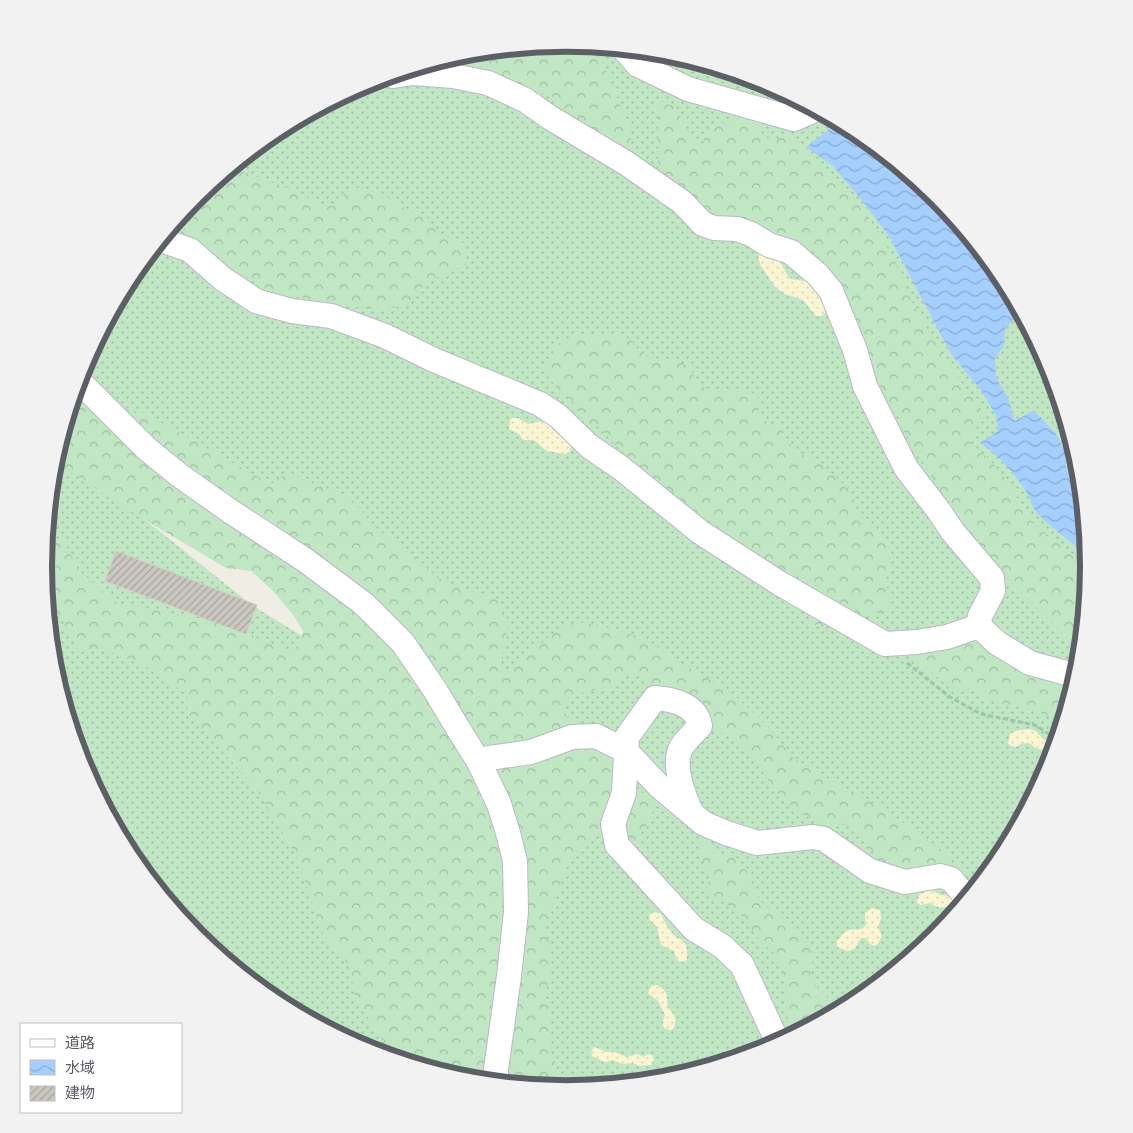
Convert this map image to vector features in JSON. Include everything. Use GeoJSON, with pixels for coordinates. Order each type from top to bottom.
{"type":"FeatureCollection","features":[{"type":"Feature","properties":{"kind":"street"},"geometry":{"type":"LineString","coordinates":[[630,57],[638,65],[688,89],[794,119],[808,113]]}},
{"type":"Feature","properties":{"kind":"street"},"geometry":{"type":"LineString","coordinates":[[422,74],[452,76],[488,84],[525,100],[549,117],[626,163],[682,202],[703,224],[714,228],[737,229],[751,234],[769,245],[791,252],[818,275],[832,290],[855,350],[865,386],[906,468],[953,532],[992,578],[992,591],[980,616],[979,626]]}},
{"type":"Feature","properties":{"kind":"street"},"geometry":{"type":"LineString","coordinates":[[168,243],[190,250],[223,279],[256,301],[292,311],[331,316],[385,336],[434,360],[540,404],[558,416],[589,446],[621,468],[700,532],[779,583],[885,644],[917,642],[947,637],[979,626]]}},
{"type":"Feature","properties":{"kind":"street"},"geometry":{"type":"LineString","coordinates":[[86,387],[147,450],[179,475],[305,560],[364,604],[402,643],[435,690],[479,762],[499,804],[515,861],[516,912],[496,1076]]}},
{"type":"Feature","properties":{"kind":"street"},"geometry":{"type":"LineString","coordinates":[[979,626],[997,643],[1030,664],[1069,674]]}},
{"type":"Feature","properties":{"kind":"street"},"geometry":{"type":"LineString","coordinates":[[691,812],[682,791],[678,768],[679,751],[686,740],[700,726],[699,718],[684,705],[668,699],[655,698],[627,737],[624,793],[612,824],[617,845],[694,929],[722,946],[742,965],[775,1036]]}},
{"type":"Feature","properties":{"kind":"street"},"geometry":{"type":"LineString","coordinates":[[479,762],[489,758],[531,752],[572,737],[596,736],[626,751],[659,786],[703,822],[726,833],[757,843],[813,837],[824,839],[870,871],[905,882],[940,876],[951,879],[963,893]]}},
{"type":"Feature","properties":{"kind":"path"},"geometry":{"type":"LineString","coordinates":[[885,644],[917,672],[958,702],[981,714],[1035,725],[1052,736]]}},
{"type":"Feature","properties":{"kind":"green space"},"geometry":{"type":"Polygon","coordinates":[[[566,52],[634,57],[667,62],[732,80],[763,92],[824,121],[852,139],[905,180],[930,203],[974,254],[994,281],[1027,339],[1053,401],[1063,433],[1071,466],[1079,533],[1079,600],[1076,634],[1071,667],[1053,732],[1041,763],[1012,824],[974,879],[930,930],[905,953],[852,994],[823,1012],[763,1041],[700,1063],[667,1071],[600,1079],[566,1080],[504,1076],[526,924],[192,473],[99,385],[91,374],[121,309],[139,281],[180,228],[203,203],[254,159],[281,139],[339,106],[401,80],[433,70],[466,62],[533,54],[566,52]]]}},
{"type":"Feature","properties":{"kind":"green space"},"geometry":{"type":"Polygon","coordinates":[[[566,52],[593,54],[602,61],[630,129],[631,150],[617,151],[575,118],[558,110],[552,95],[440,68],[499,57],[566,52]]]}},
{"type":"Feature","properties":{"kind":"green space"},"geometry":{"type":"Polygon","coordinates":[[[660,101],[676,107],[690,136],[702,146],[705,135],[716,123],[732,122],[737,119],[734,110],[759,118],[761,133],[771,141],[788,136],[818,160],[858,203],[890,252],[911,300],[923,321],[966,390],[986,415],[976,428],[970,447],[987,457],[1002,474],[1033,523],[1071,554],[1080,564],[1079,600],[1074,645],[1009,580],[970,534],[946,500],[902,428],[897,412],[885,399],[845,295],[832,271],[815,252],[751,223],[716,215],[689,198],[658,172],[658,118],[656,108],[660,101]]]}},
{"type":"Feature","properties":{"kind":"green space"},"geometry":{"type":"Polygon","coordinates":[[[238,172],[297,191],[319,205],[338,206],[345,192],[360,187],[394,200],[408,211],[426,215],[433,227],[441,234],[464,243],[466,265],[445,273],[421,288],[408,304],[383,310],[355,307],[273,293],[238,272],[184,230],[185,223],[203,203],[238,172]]]}},
{"type":"Feature","properties":{"kind":"green space"},"geometry":{"type":"Polygon","coordinates":[[[581,334],[624,336],[633,342],[638,350],[652,358],[679,362],[691,368],[699,384],[706,388],[721,391],[747,389],[758,397],[759,415],[767,423],[777,424],[794,452],[817,461],[847,486],[861,518],[865,523],[874,527],[885,539],[890,553],[890,567],[885,582],[890,594],[889,608],[873,614],[838,619],[824,628],[810,623],[811,583],[762,559],[744,548],[721,529],[708,522],[673,492],[654,480],[613,443],[601,428],[591,425],[583,418],[569,397],[561,393],[547,375],[547,361],[561,341],[581,334]]]}},
{"type":"Feature","properties":{"kind":"green space"},"geometry":{"type":"Polygon","coordinates":[[[83,394],[95,406],[142,412],[271,484],[286,473],[349,497],[375,527],[419,560],[436,577],[468,591],[495,596],[509,622],[500,673],[520,662],[558,629],[585,622],[645,638],[669,656],[733,694],[769,728],[792,757],[855,795],[881,807],[949,855],[963,870],[967,883],[954,895],[883,869],[864,839],[847,825],[819,824],[794,808],[776,792],[749,750],[735,739],[712,728],[703,712],[659,690],[635,673],[619,679],[608,690],[596,690],[570,695],[562,707],[567,717],[585,728],[612,751],[634,787],[656,801],[650,820],[641,833],[639,846],[630,845],[607,817],[596,832],[583,843],[565,870],[557,896],[545,922],[552,966],[545,993],[551,1021],[550,1049],[560,1077],[563,1080],[499,1076],[466,1071],[433,1063],[387,1048],[356,1000],[349,965],[322,932],[297,857],[256,788],[188,714],[187,694],[139,662],[104,650],[79,652],[61,618],[55,613],[52,566],[54,540],[63,540],[79,571],[117,603],[232,624],[264,642],[296,653],[303,631],[294,616],[273,591],[251,571],[226,568],[115,502],[86,481],[62,467],[70,433],[83,394]]]}},
{"type":"Feature","properties":{"kind":"green space"},"geometry":{"type":"Polygon","coordinates":[[[65,455],[253,606],[302,636],[461,1070],[401,1053],[370,1041],[309,1012],[281,994],[228,953],[203,930],[180,905],[139,852],[121,823],[92,763],[70,700],[62,667],[57,634],[52,566],[57,499],[65,455]]]}},
{"type":"Feature","properties":{"kind":"green space"},"geometry":{"type":"Polygon","coordinates":[[[970,640],[1068,681],[1055,724],[1050,716],[1035,710],[988,700],[970,689],[959,692],[908,654],[970,640]]]}},
{"type":"Feature","properties":{"kind":"green space"},"geometry":{"type":"Polygon","coordinates":[[[698,840],[708,843],[716,856],[735,856],[746,870],[758,898],[765,906],[782,915],[814,954],[811,976],[815,985],[832,999],[833,1006],[789,1029],[787,989],[782,969],[773,952],[762,943],[735,908],[709,895],[707,886],[710,876],[703,861],[698,840]]]}},
{"type":"Feature","properties":{"kind":"sand"},"geometry":{"type":"Polygon","coordinates":[[[765,251],[778,259],[790,279],[808,282],[817,288],[824,300],[826,313],[816,316],[803,300],[785,294],[775,287],[758,258],[760,253],[765,251]]]}},
{"type":"Feature","properties":{"kind":"sand"},"geometry":{"type":"Polygon","coordinates":[[[518,418],[528,424],[546,423],[571,445],[570,451],[565,454],[547,451],[534,440],[523,440],[519,434],[509,429],[510,420],[518,418]]]}},
{"type":"Feature","properties":{"kind":"sand"},"geometry":{"type":"Polygon","coordinates":[[[1029,729],[1036,731],[1044,740],[1050,739],[1046,750],[1037,749],[1029,743],[1020,744],[1017,747],[1011,746],[1008,743],[1010,734],[1015,731],[1029,729]]]}},
{"type":"Feature","properties":{"kind":"sand"},"geometry":{"type":"Polygon","coordinates":[[[932,890],[940,895],[952,896],[957,901],[951,907],[937,907],[930,903],[921,905],[917,903],[918,897],[926,891],[932,890]]]}},
{"type":"Feature","properties":{"kind":"sand"},"geometry":{"type":"Polygon","coordinates":[[[872,908],[880,910],[881,918],[878,927],[882,936],[878,944],[874,946],[866,938],[861,938],[854,949],[848,951],[837,947],[837,941],[845,932],[865,926],[867,923],[865,913],[872,908]]]}},
{"type":"Feature","properties":{"kind":"sand"},"geometry":{"type":"Polygon","coordinates":[[[653,912],[661,914],[666,925],[674,935],[683,941],[687,960],[679,961],[674,951],[661,945],[657,927],[649,919],[653,912]]]}},
{"type":"Feature","properties":{"kind":"sand"},"geometry":{"type":"Polygon","coordinates":[[[657,985],[666,992],[668,1008],[675,1016],[674,1028],[671,1030],[665,1029],[663,1026],[665,1015],[658,1001],[648,993],[651,986],[657,985]]]}},
{"type":"Feature","properties":{"kind":"sand"},"geometry":{"type":"Polygon","coordinates":[[[594,1047],[605,1052],[614,1052],[627,1057],[638,1054],[643,1057],[648,1054],[652,1055],[654,1060],[651,1065],[639,1066],[633,1063],[622,1064],[613,1060],[604,1062],[592,1056],[591,1052],[594,1047]]]}},
{"type":"Feature","properties":{"kind":"water"},"geometry":{"type":"Polygon","coordinates":[[[833,127],[852,139],[905,180],[930,203],[953,228],[994,281],[1016,317],[1005,329],[1004,345],[995,359],[996,377],[1008,399],[1015,421],[1034,410],[1056,434],[1065,451],[1066,469],[1073,480],[1076,499],[1080,550],[1037,513],[1027,493],[1012,472],[1000,459],[980,443],[998,431],[996,415],[980,389],[951,354],[889,236],[833,166],[806,147],[833,127]]]}},
{"type":"Feature","properties":{"kind":"building"},"geometry":{"type":"Polygon","coordinates":[[[116,551],[257,605],[246,634],[105,581],[116,551]]]}}]}
